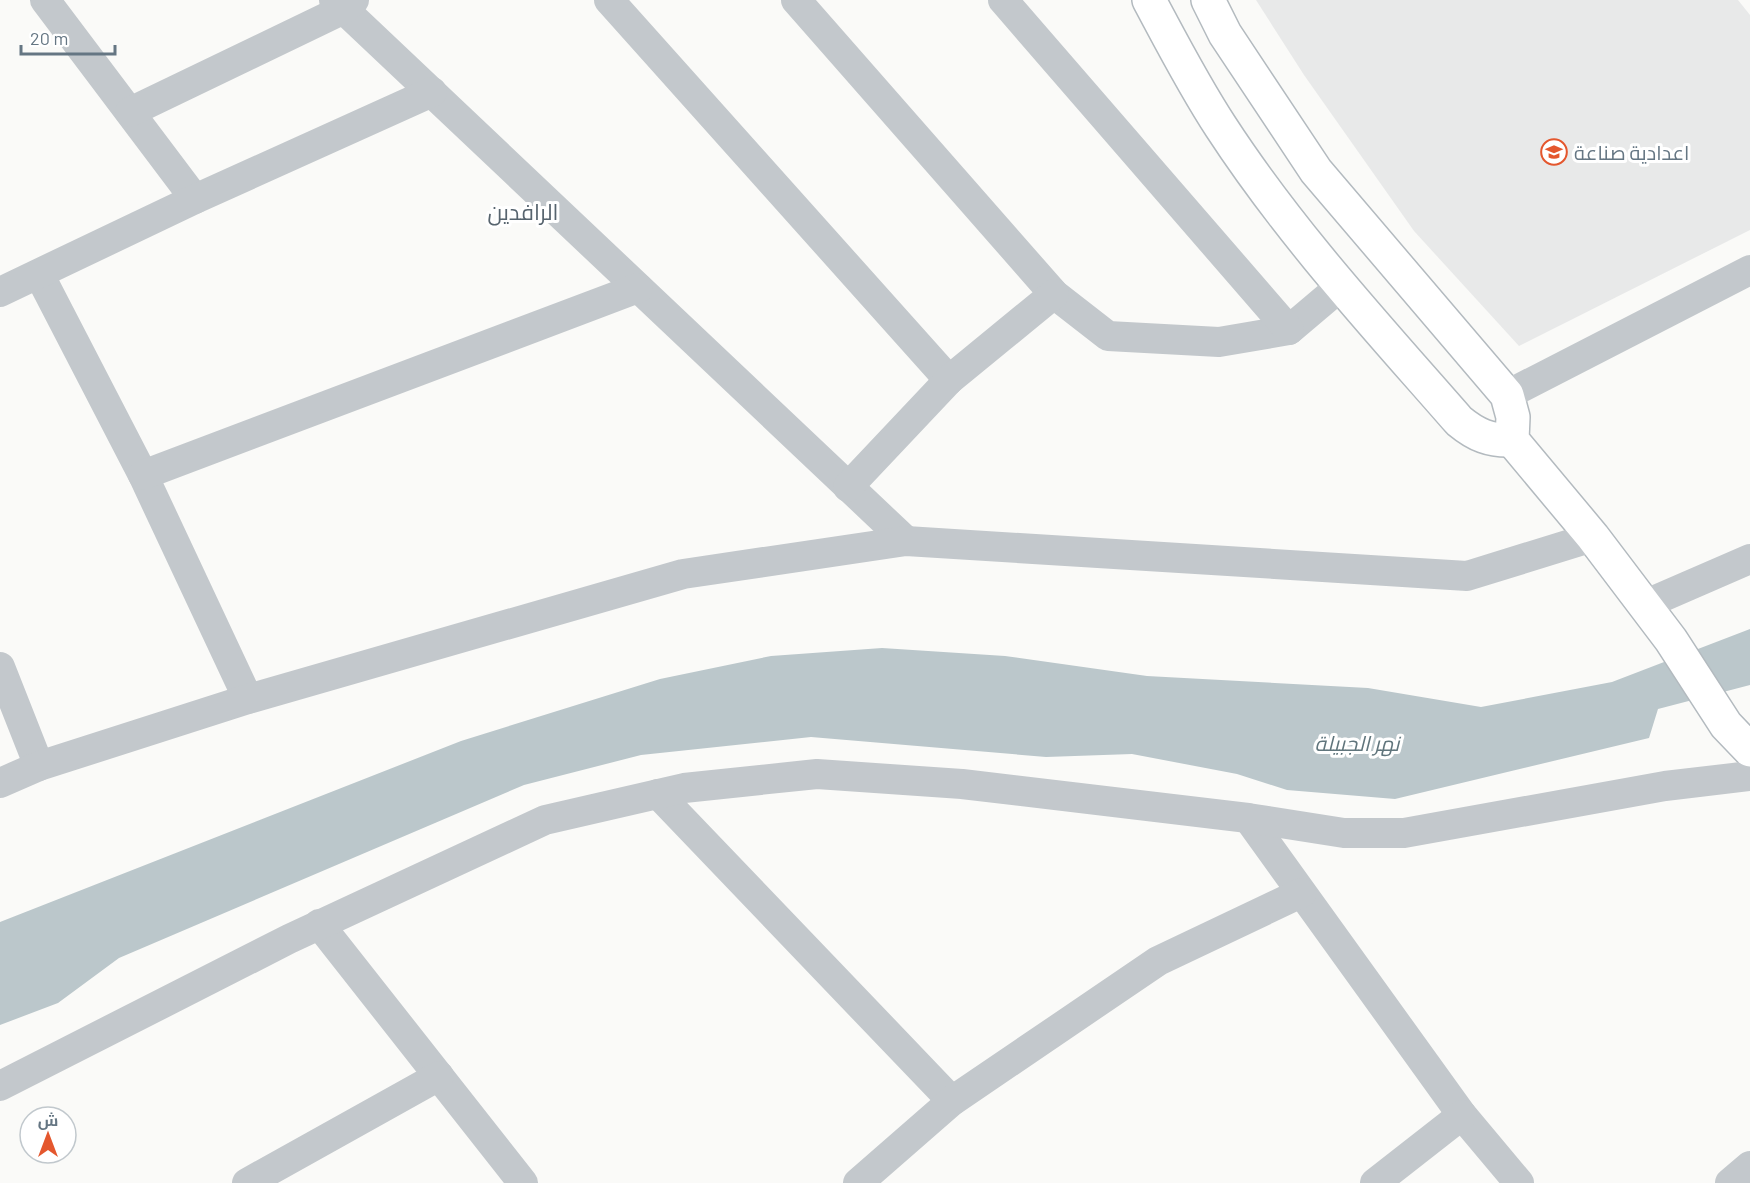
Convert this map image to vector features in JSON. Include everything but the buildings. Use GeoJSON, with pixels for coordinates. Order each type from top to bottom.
{"type":"FeatureCollection","features":[{"type":"Feature","properties":{"kind":"street"},"geometry":{"type":"LineString","coordinates":[[45,0],[195,199]]}},
{"type":"Feature","properties":{"kind":"street"},"geometry":{"type":"LineString","coordinates":[[609,0],[949,380]]}},
{"type":"Feature","properties":{"kind":"street"},"geometry":{"type":"LineString","coordinates":[[796,0],[1054,294],[1108,336],[1219,342],[1289,330],[1341,286]]}},
{"type":"Feature","properties":{"kind":"street"},"geometry":{"type":"LineString","coordinates":[[1003,0],[1289,330]]}},
{"type":"Feature","properties":{"kind":"street"},"geometry":{"type":"LineString","coordinates":[[1149,0],[1182,64],[1221,128],[1265,190],[1341,286],[1459,421],[1483,437],[1497,441],[1512,440]]}},
{"type":"Feature","properties":{"kind":"street"},"geometry":{"type":"LineString","coordinates":[[1208,0],[1225,34],[1316,171],[1507,395],[1513,417],[1512,440],[1593,537],[1671,640],[1726,725],[1750,750]]}},
{"type":"Feature","properties":{"kind":"street"},"geometry":{"type":"LineString","coordinates":[[130,112],[344,3],[432,92],[906,542]]}},
{"type":"Feature","properties":{"kind":"street"},"geometry":{"type":"LineString","coordinates":[[0,292],[195,199],[432,92]]}},
{"type":"Feature","properties":{"kind":"street"},"geometry":{"type":"LineString","coordinates":[[1459,421],[1750,270]]}},
{"type":"Feature","properties":{"kind":"street"},"geometry":{"type":"LineString","coordinates":[[39,274],[143,475],[248,699]]}},
{"type":"Feature","properties":{"kind":"street"},"geometry":{"type":"LineString","coordinates":[[143,475],[638,288]]}},
{"type":"Feature","properties":{"kind":"street"},"geometry":{"type":"LineString","coordinates":[[848,487],[949,380],[1054,294]]}},
{"type":"Feature","properties":{"kind":"street"},"geometry":{"type":"LineString","coordinates":[[0,783],[39,766],[248,699],[683,574],[906,542],[1467,576],[1593,537]]}},
{"type":"Feature","properties":{"kind":"street"},"geometry":{"type":"LineString","coordinates":[[1644,605],[1750,559]]}},
{"type":"Feature","properties":{"kind":"street"},"geometry":{"type":"LineString","coordinates":[[0,667],[39,766]]}},
{"type":"Feature","properties":{"kind":"street"},"geometry":{"type":"LineString","coordinates":[[0,1086],[320,924],[545,820],[684,788],[817,774],[962,784],[1248,818],[1344,833],[1404,833],[1665,786],[1750,776]]}},
{"type":"Feature","properties":{"kind":"street"},"geometry":{"type":"LineString","coordinates":[[658,794],[952,1101]]}},
{"type":"Feature","properties":{"kind":"street"},"geometry":{"type":"LineString","coordinates":[[1248,818],[1462,1115],[1519,1183]]}},
{"type":"Feature","properties":{"kind":"street"},"geometry":{"type":"LineString","coordinates":[[858,1183],[952,1101],[1158,961],[1301,893]]}},
{"type":"Feature","properties":{"kind":"street"},"geometry":{"type":"LineString","coordinates":[[320,924],[523,1183]]}},
{"type":"Feature","properties":{"kind":"street"},"geometry":{"type":"LineString","coordinates":[[248,1183],[439,1076]]}},
{"type":"Feature","properties":{"kind":"street"},"geometry":{"type":"LineString","coordinates":[[1375,1183],[1462,1115]]}},
{"type":"Feature","properties":{"kind":"street"},"geometry":{"type":"LineString","coordinates":[[1730,1183],[1750,1166]]}},
{"type":"Feature","properties":{"kind":"shaded area","name":"اعدادية صناعة"},"geometry":{"type":"Polygon","coordinates":[[[1256,0],[1738,0],[1750,15],[1750,230],[1519,346],[1414,231],[1304,75],[1256,0]]]}},
{"type":"Feature","properties":{"kind":"water","name":"نهر الجبيلة"},"geometry":{"type":"Polygon","coordinates":[[[1750,629],[1750,685],[1658,709],[1649,738],[1395,799],[1287,790],[1237,774],[1132,754],[1046,757],[811,737],[641,755],[524,785],[119,958],[58,1003],[0,1025],[0,922],[461,741],[660,679],[771,656],[882,648],[1005,656],[1147,676],[1368,688],[1481,707],[1612,682],[1750,629]]]}},
{"type":"Feature","properties":{"kind":"place","name":"اعدادية صناعة"},"geometry":{"type":"Point","coordinates":[1554,152]}},
{"type":"Feature","properties":{"kind":"district","name":"الرافدين"},"geometry":{"type":"Point","coordinates":[523,211]}}]}
